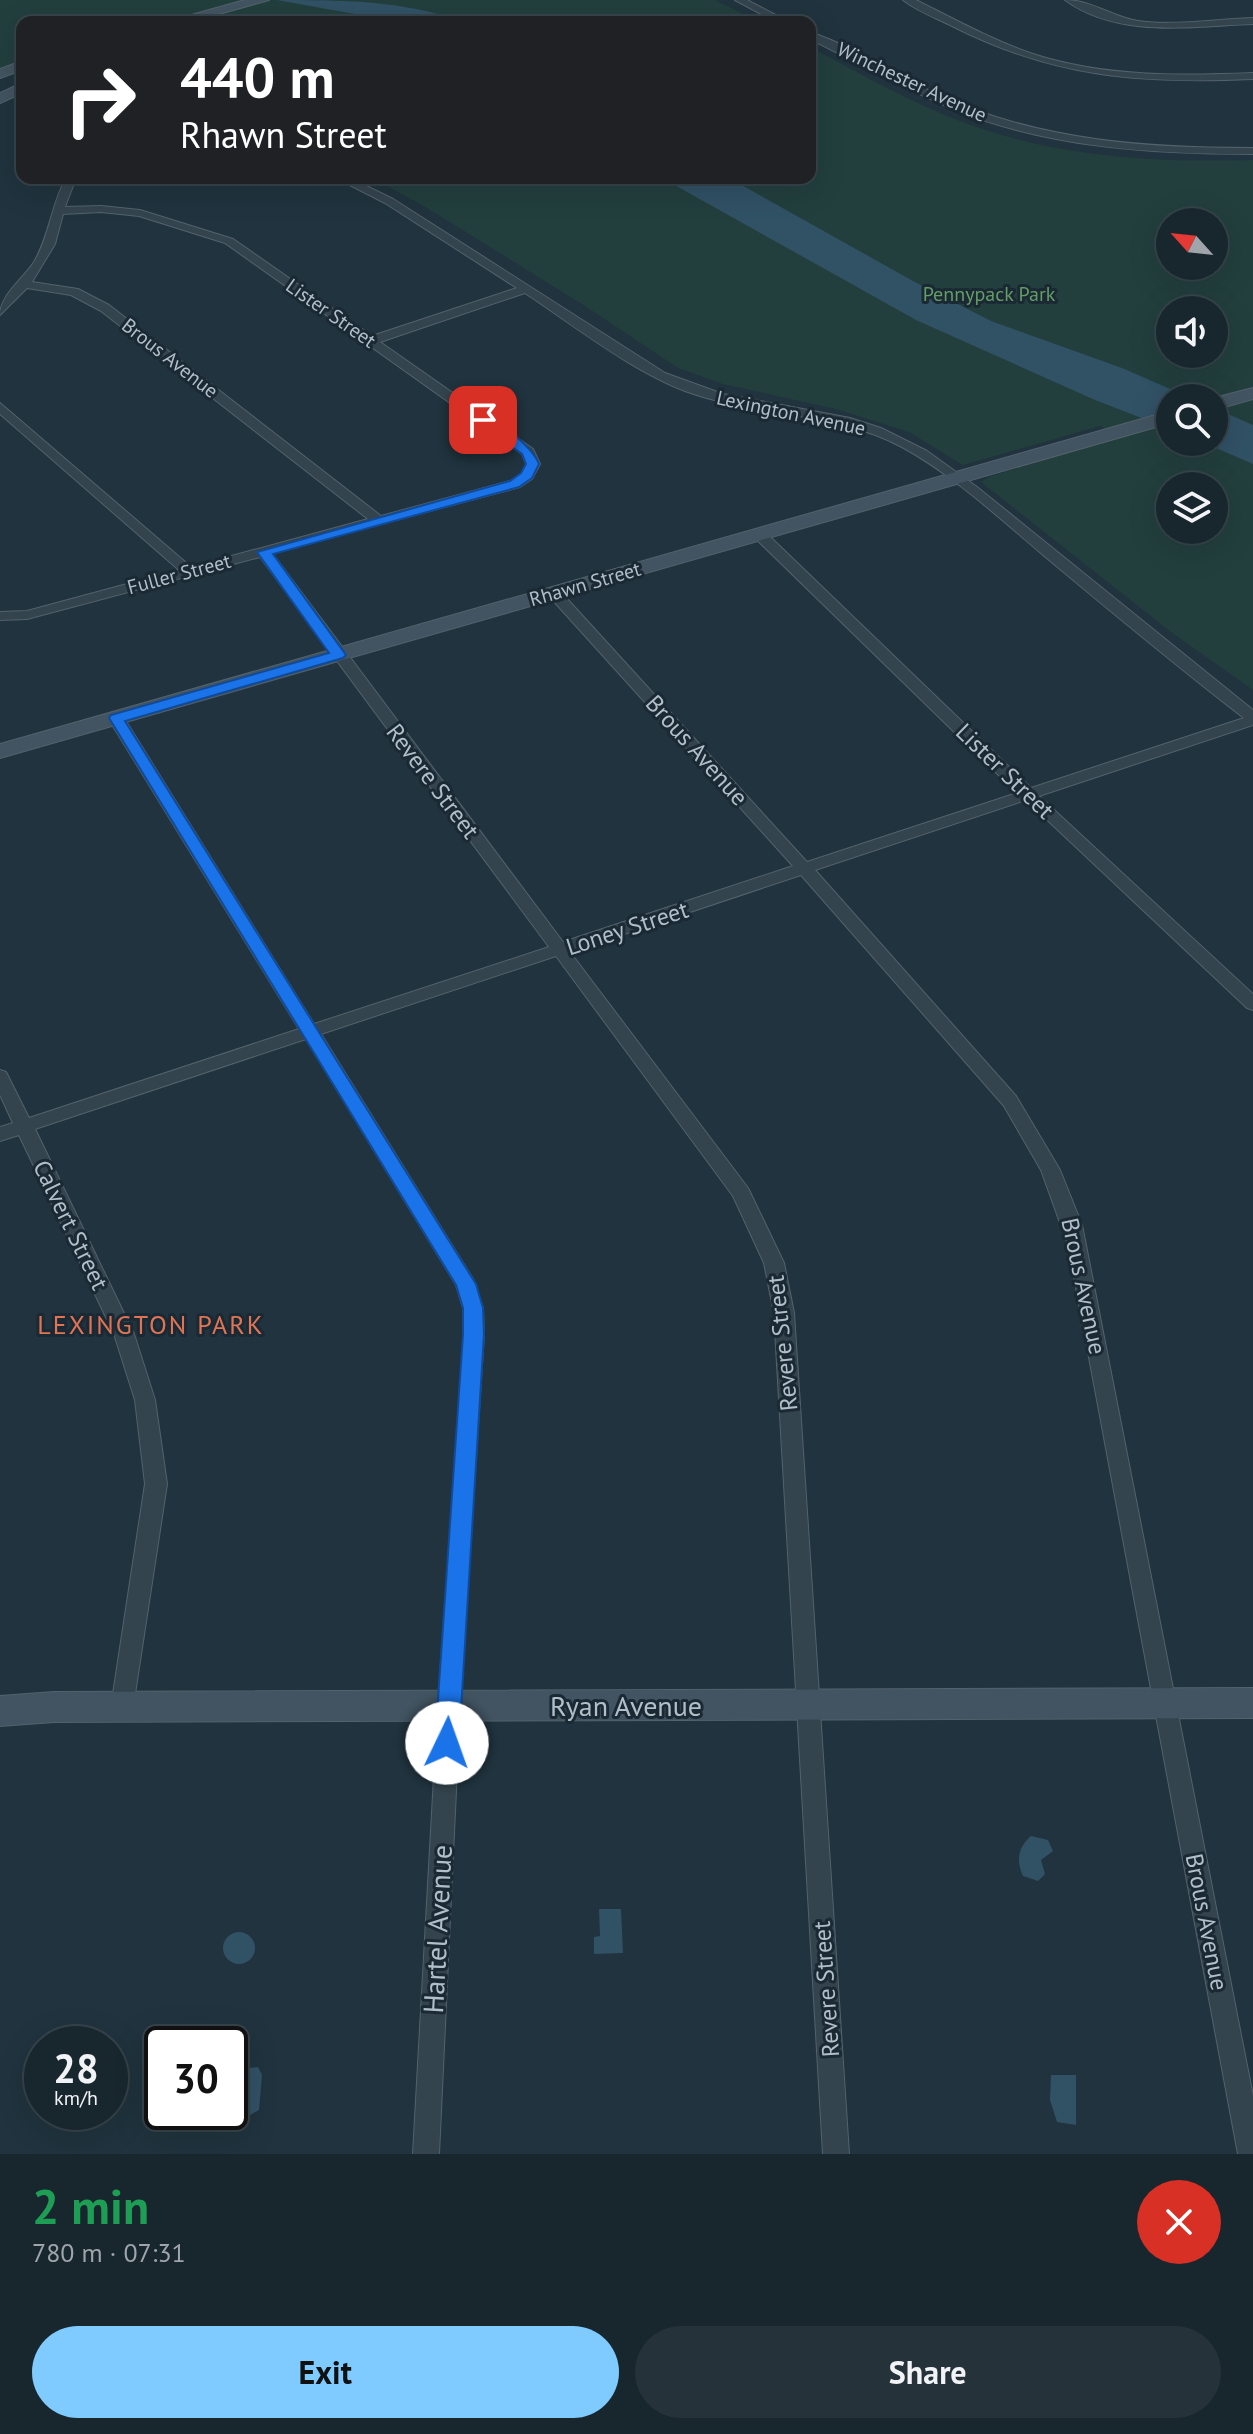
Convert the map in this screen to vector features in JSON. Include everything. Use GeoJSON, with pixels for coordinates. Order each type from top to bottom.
{"type":"FeatureCollection","features":[{"type":"Feature","properties":{"kind":"main road"},"geometry":{"type":"LineString","coordinates":[[218,16],[267,2]]}},
{"type":"Feature","properties":{"kind":"main road"},"geometry":{"type":"LineString","coordinates":[[1228,400],[1253,393]]}},
{"type":"Feature","properties":{"kind":"main road","name":"Rhawn Street"},"geometry":{"type":"LineString","coordinates":[[0,751],[1156,421]]}},
{"type":"Feature","properties":{"kind":"main road","name":"Ryan Avenue"},"geometry":{"type":"LineString","coordinates":[[0,1711],[122,1707],[1253,1703]]}},
{"type":"Feature","properties":{"kind":"street"},"geometry":{"type":"LineString","coordinates":[[908,0],[1010,49],[1078,69],[1159,79],[1253,76]]}},
{"type":"Feature","properties":{"kind":"street"},"geometry":{"type":"LineString","coordinates":[[1070,0],[1117,20],[1142,25],[1253,21]]}},
{"type":"Feature","properties":{"kind":"street"},"geometry":{"type":"LineString","coordinates":[[739,1],[759,16]]}},
{"type":"Feature","properties":{"kind":"street"},"geometry":{"type":"LineString","coordinates":[[739,1],[771,16]]}},
{"type":"Feature","properties":{"kind":"street","name":"Winchester Avenue"},"geometry":{"type":"LineString","coordinates":[[816,38],[902,81],[987,118],[1134,151]]}},
{"type":"Feature","properties":{"kind":"street","name":"Winchester Avenue"},"geometry":{"type":"LineString","coordinates":[[816,47],[941,110],[988,127],[1056,143],[1134,151],[1253,153]]}},
{"type":"Feature","properties":{"kind":"street"},"geometry":{"type":"LineString","coordinates":[[890,85],[902,81]]}},
{"type":"Feature","properties":{"kind":"street"},"geometry":{"type":"LineString","coordinates":[[0,311],[25,284],[48,247],[57,211],[68,184]]}},
{"type":"Feature","properties":{"kind":"street","name":"Lexington Avenue"},"geometry":{"type":"LineString","coordinates":[[354,184],[389,201],[684,388],[745,405],[863,426],[904,443],[958,478],[1253,718]]}},
{"type":"Feature","properties":{"kind":"street","name":"Lister Street"},"geometry":{"type":"LineString","coordinates":[[57,211],[101,209],[140,213],[229,241],[528,452],[533,464],[527,476],[515,484],[496,489]]}},
{"type":"Feature","properties":{"kind":"street","name":"Brous Avenue"},"geometry":{"type":"LineString","coordinates":[[25,284],[74,292],[105,308],[378,520]]}},
{"type":"Feature","properties":{"kind":"street"},"geometry":{"type":"LineString","coordinates":[[370,341],[526,289]]}},
{"type":"Feature","properties":{"kind":"street"},"geometry":{"type":"LineString","coordinates":[[0,407],[188,571]]}},
{"type":"Feature","properties":{"kind":"street","name":"Fuller Street"},"geometry":{"type":"LineString","coordinates":[[0,616],[27,615],[496,489]]}},
{"type":"Feature","properties":{"kind":"street","name":"Lister Street"},"geometry":{"type":"LineString","coordinates":[[759,534],[1028,794],[1253,1004]]}},
{"type":"Feature","properties":{"kind":"street","name":"Revere Street"},"geometry":{"type":"LineString","coordinates":[[264,552],[741,1193],[774,1263],[784,1313],[836,2154]]}},
{"type":"Feature","properties":{"kind":"street","name":"Brous Avenue"},"geometry":{"type":"LineString","coordinates":[[554,593],[805,869],[1010,1101],[1037,1142],[1057,1182],[1078,1245],[1251,2154]]}},
{"type":"Feature","properties":{"kind":"street","name":"Hartel Avenue"},"geometry":{"type":"LineString","coordinates":[[116,718],[466,1284],[473,1308],[474,1334],[449,1705],[426,2154]]}},
{"type":"Feature","properties":{"kind":"street","name":"Loney Street"},"geometry":{"type":"LineString","coordinates":[[0,1134],[1253,718]]}},
{"type":"Feature","properties":{"kind":"street","name":"Calvert Street"},"geometry":{"type":"LineString","coordinates":[[0,1076],[124,1334],[145,1400],[156,1484],[122,1707]]}},
{"type":"Feature","properties":{"kind":"green space"},"geometry":{"type":"Polygon","coordinates":[[[0,0],[715,0],[747,16],[213,16],[208,11],[180,16],[16,16],[16,62],[0,69],[0,0]]]}},
{"type":"Feature","properties":{"kind":"green space","name":"Pennypack Park"},"geometry":{"type":"Polygon","coordinates":[[[816,50],[952,118],[1025,141],[1062,149],[1139,158],[1253,160],[1253,690],[1171,632],[981,482],[991,476],[1119,438],[1100,426],[963,465],[909,432],[836,409],[723,384],[678,368],[585,306],[383,184],[816,184],[816,50]]]}},
{"type":"Feature","properties":{"kind":"water"},"geometry":{"type":"Polygon","coordinates":[[[277,0],[394,5],[443,16],[366,16],[277,0]]]}},
{"type":"Feature","properties":{"kind":"water"},"geometry":{"type":"Polygon","coordinates":[[[673,184],[740,184],[991,321],[1159,384],[1156,384],[1156,424],[1095,400],[916,320],[673,184]]]}},
{"type":"Feature","properties":{"kind":"water"},"geometry":{"type":"Polygon","coordinates":[[[1228,414],[1253,425],[1253,464],[1228,453],[1228,414]]]}},
{"type":"Feature","properties":{"kind":"water"},"geometry":{"type":"Polygon","coordinates":[[[1031,1836],[1048,1840],[1053,1851],[1041,1860],[1045,1874],[1038,1881],[1023,1876],[1019,1865],[1021,1849],[1031,1836]]]}},
{"type":"Feature","properties":{"kind":"water"},"geometry":{"type":"Polygon","coordinates":[[[599,1909],[621,1909],[623,1953],[594,1954],[594,1937],[600,1936],[599,1909]]]}},
{"type":"Feature","properties":{"kind":"water"},"geometry":{"type":"Polygon","coordinates":[[[239,1932],[250,1937],[255,1948],[250,1959],[239,1964],[228,1959],[223,1948],[228,1937],[239,1932]]]}},
{"type":"Feature","properties":{"kind":"water"},"geometry":{"type":"Polygon","coordinates":[[[258,2067],[262,2075],[259,2110],[250,2115],[248,2115],[249,2068],[258,2067]]]}},
{"type":"Feature","properties":{"kind":"water"},"geometry":{"type":"Polygon","coordinates":[[[1051,2075],[1076,2075],[1076,2125],[1057,2122],[1050,2100],[1051,2075]]]}},
{"type":"Feature","properties":{"kind":"district","name":"LEXINGTON PARK"},"geometry":{"type":"Point","coordinates":[151,1324]}},
{"type":"Feature","properties":{"kind":"route"},"geometry":{"type":"LineString","coordinates":[[447,1743],[474,1334],[473,1308],[466,1284],[116,718],[338,655],[264,552],[515,484],[527,476],[533,464],[528,452],[483,420]]}}]}
